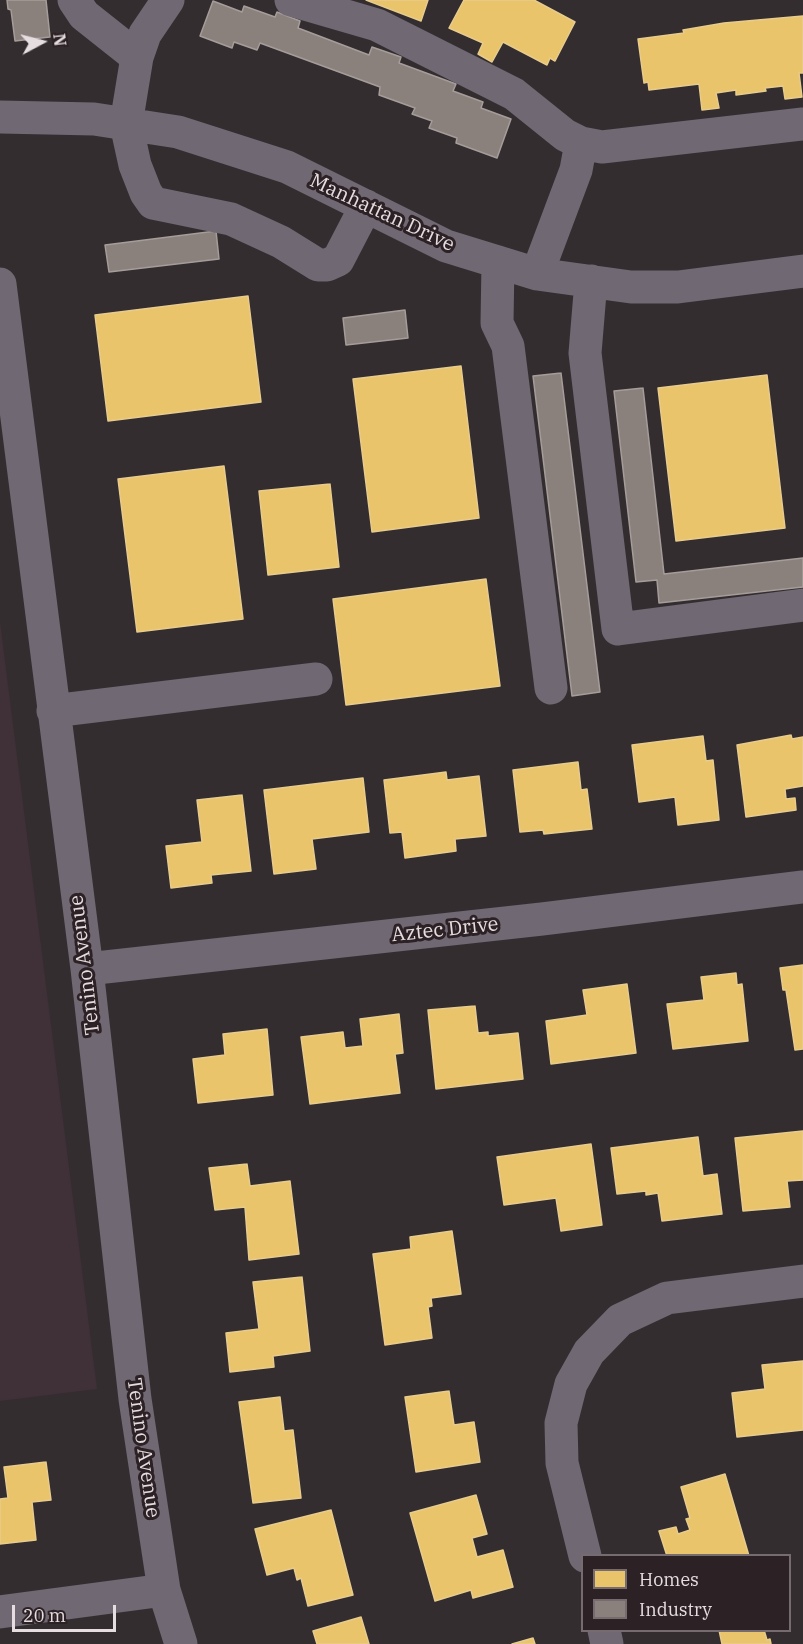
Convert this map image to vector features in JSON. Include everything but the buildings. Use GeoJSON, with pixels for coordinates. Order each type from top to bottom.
{"type":"FeatureCollection","features":[{"type":"Feature","properties":{"kind":"street"},"geometry":{"type":"LineString","coordinates":[[74,0],[84,15],[137,57]]}},
{"type":"Feature","properties":{"kind":"street"},"geometry":{"type":"LineString","coordinates":[[168,0],[145,34],[137,57],[126,124],[135,165],[146,194],[153,203],[231,219],[281,242],[318,265],[327,266],[338,260],[366,206]]}},
{"type":"Feature","properties":{"kind":"street"},"geometry":{"type":"LineString","coordinates":[[291,0],[377,25],[514,94],[565,135],[581,143],[602,147],[803,124]]}},
{"type":"Feature","properties":{"kind":"street","name":"Manhattan Drive"},"geometry":{"type":"LineString","coordinates":[[0,117],[94,119],[178,132],[287,167],[446,246],[537,274],[631,287],[678,287],[803,271]]}},
{"type":"Feature","properties":{"kind":"street"},"geometry":{"type":"LineString","coordinates":[[537,274],[576,170],[581,143]]}},
{"type":"Feature","properties":{"kind":"street"},"geometry":{"type":"LineString","coordinates":[[498,262],[497,323],[508,345],[551,688]]}},
{"type":"Feature","properties":{"kind":"street"},"geometry":{"type":"LineString","coordinates":[[591,281],[585,353],[618,629],[803,605]]}},
{"type":"Feature","properties":{"kind":"street","name":"Tenino Avenue"},"geometry":{"type":"LineString","coordinates":[[0,284],[87,969],[135,1399],[164,1590],[181,1644]]}},
{"type":"Feature","properties":{"kind":"street"},"geometry":{"type":"LineString","coordinates":[[53,711],[315,679]]}},
{"type":"Feature","properties":{"kind":"street","name":"Aztec Drive"},"geometry":{"type":"LineString","coordinates":[[87,969],[542,919],[803,887]]}},
{"type":"Feature","properties":{"kind":"street"},"geometry":{"type":"LineString","coordinates":[[585,1554],[562,1463],[561,1423],[571,1384],[589,1352],[620,1320],[667,1298],[803,1281]]}},
{"type":"Feature","properties":{"kind":"street"},"geometry":{"type":"LineString","coordinates":[[0,1612],[164,1590]]}},
{"type":"Feature","properties":{"kind":"shaded area"},"geometry":{"type":"Polygon","coordinates":[[[0,622],[97,1389],[0,1401],[0,622]]]}}]}
